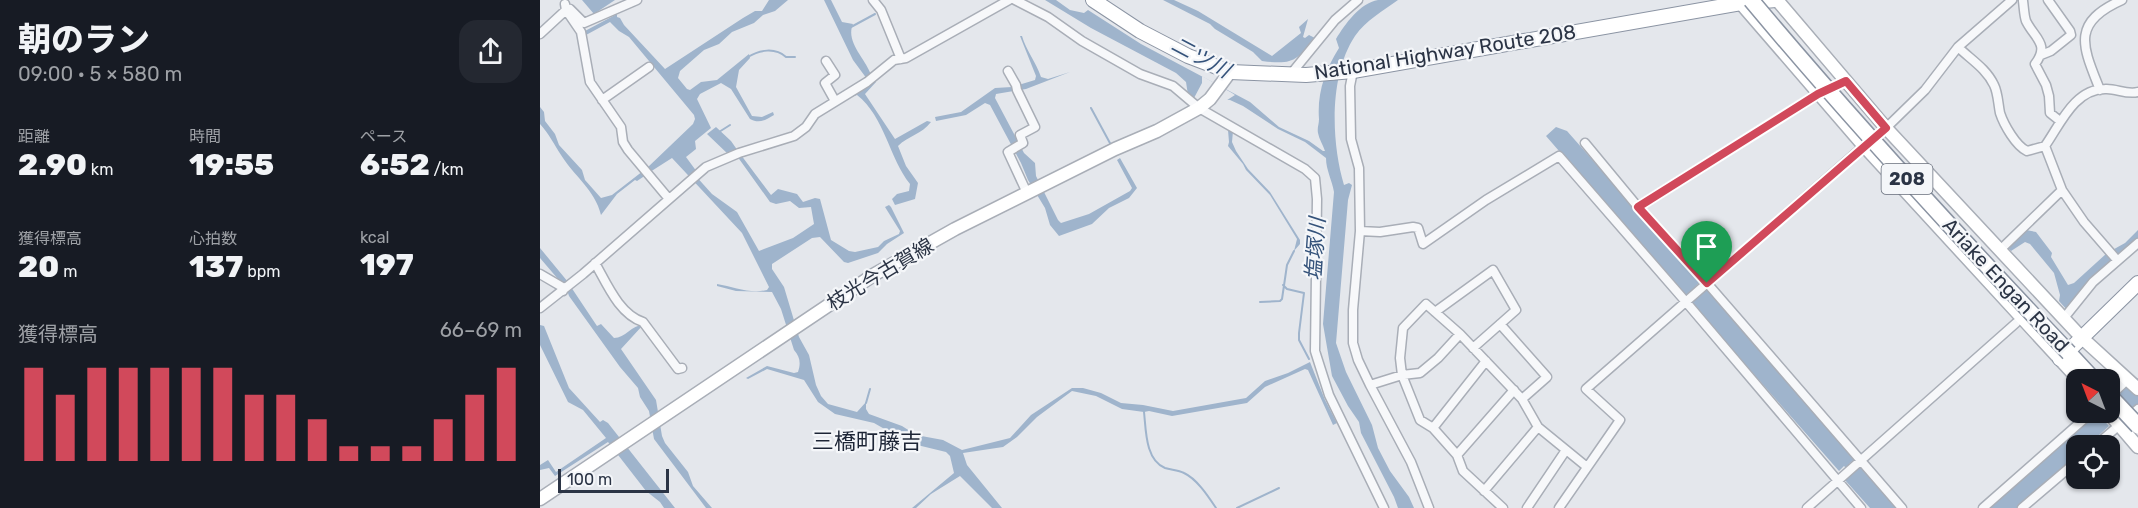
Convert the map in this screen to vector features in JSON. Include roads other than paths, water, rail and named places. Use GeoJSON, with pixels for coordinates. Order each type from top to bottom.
{"type":"FeatureCollection","features":[{"type":"Feature","properties":{"kind":"highway","name":"National Highway Route 208"},"geometry":{"type":"LineString","coordinates":[[1093,0],[1140,32],[1230,72],[1290,75],[1353,71],[1744,1],[1777,0]]}},
{"type":"Feature","properties":{"kind":"highway","name":"Ariake Engan Road"},"geometry":{"type":"LineString","coordinates":[[1744,1],[1838,102],[2065,356],[2081,369]]}},
{"type":"Feature","properties":{"kind":"highway"},"geometry":{"type":"LineString","coordinates":[[2065,356],[2081,336],[2138,283]]}},
{"type":"Feature","properties":{"kind":"highway"},"geometry":{"type":"LineString","coordinates":[[2120,407],[2138,426]]}},
{"type":"Feature","properties":{"kind":"main road"},"geometry":{"type":"LineString","coordinates":[[1777,0],[1886,128],[2081,336],[2138,389]]}},
{"type":"Feature","properties":{"kind":"main road"},"geometry":{"type":"LineString","coordinates":[[1744,1],[1818,94],[1864,146],[2065,356],[2073,369]]}},
{"type":"Feature","properties":{"kind":"main road","name":"枝光今古賀線"},"geometry":{"type":"LineString","coordinates":[[540,499],[875,274],[955,229],[1112,150],[1157,131],[1202,106],[1230,72]]}},
{"type":"Feature","properties":{"kind":"main road"},"geometry":{"type":"LineString","coordinates":[[1818,94],[1846,81]]}},
{"type":"Feature","properties":{"kind":"main road"},"geometry":{"type":"LineString","coordinates":[[1864,146],[1886,128]]}},
{"type":"Feature","properties":{"kind":"main road"},"geometry":{"type":"LineString","coordinates":[[2119,425],[2138,447]]}},
{"type":"Feature","properties":{"kind":"street"},"geometry":{"type":"LineString","coordinates":[[564,7],[584,23],[638,0]]}},
{"type":"Feature","properties":{"kind":"street"},"geometry":{"type":"LineString","coordinates":[[873,0],[881,10],[901,59]]}},
{"type":"Feature","properties":{"kind":"street"},"geometry":{"type":"LineString","coordinates":[[540,308],[713,163],[794,135],[806,127],[815,114],[870,80],[894,60],[901,59],[966,26],[1009,0]]}},
{"type":"Feature","properties":{"kind":"street"},"geometry":{"type":"LineString","coordinates":[[1015,0],[1048,17],[1083,41],[1140,74],[1173,86],[1305,169],[1315,178],[1317,199],[1315,351],[1329,395],[1384,508]]}},
{"type":"Feature","properties":{"kind":"street"},"geometry":{"type":"LineString","coordinates":[[1290,75],[1335,20],[1358,0]]}},
{"type":"Feature","properties":{"kind":"street"},"geometry":{"type":"LineString","coordinates":[[1886,128],[1925,90],[1958,47],[2012,0]]}},
{"type":"Feature","properties":{"kind":"street"},"geometry":{"type":"LineString","coordinates":[[2024,0],[2025,20],[2041,44],[2041,55],[2035,64],[2049,96],[2050,113],[2061,122]]}},
{"type":"Feature","properties":{"kind":"street"},"geometry":{"type":"LineString","coordinates":[[2048,0],[2071,35]]}},
{"type":"Feature","properties":{"kind":"street"},"geometry":{"type":"LineString","coordinates":[[2100,90],[2085,51],[2086,33],[2096,15],[2122,0]]}},
{"type":"Feature","properties":{"kind":"street"},"geometry":{"type":"LineString","coordinates":[[540,34],[555,20],[564,7]]}},
{"type":"Feature","properties":{"kind":"street"},"geometry":{"type":"LineString","coordinates":[[564,7],[581,34],[590,82],[621,127],[627,150],[669,199]]}},
{"type":"Feature","properties":{"kind":"street"},"geometry":{"type":"LineString","coordinates":[[2041,55],[2051,51],[2071,35],[2086,33]]}},
{"type":"Feature","properties":{"kind":"street"},"geometry":{"type":"LineString","coordinates":[[1958,47],[1973,63],[1983,68],[1994,85],[2004,122],[2022,149],[2027,151],[2044,146],[2065,114],[2088,93],[2104,88],[2138,92]]}},
{"type":"Feature","properties":{"kind":"street"},"geometry":{"type":"LineString","coordinates":[[826,61],[835,75],[825,83],[835,101]]}},
{"type":"Feature","properties":{"kind":"street"},"geometry":{"type":"LineString","coordinates":[[602,100],[649,67]]}},
{"type":"Feature","properties":{"kind":"street"},"geometry":{"type":"LineString","coordinates":[[1008,71],[1035,127],[1020,135],[1023,143],[1008,152],[1034,190]]}},
{"type":"Feature","properties":{"kind":"street"},"geometry":{"type":"LineString","coordinates":[[1353,71],[1350,86],[1351,139],[1359,168],[1360,231],[1353,310],[1353,343],[1370,385],[1411,462],[1429,508]]}},
{"type":"Feature","properties":{"kind":"street"},"geometry":{"type":"LineString","coordinates":[[1638,207],[1818,94]]}},
{"type":"Feature","properties":{"kind":"street"},"geometry":{"type":"LineString","coordinates":[[1585,142],[1638,207],[1902,508]]}},
{"type":"Feature","properties":{"kind":"street"},"geometry":{"type":"LineString","coordinates":[[1559,508],[1620,420],[1586,389],[1864,146]]}},
{"type":"Feature","properties":{"kind":"street"},"geometry":{"type":"LineString","coordinates":[[2044,146],[2062,190],[2084,222],[2117,260]]}},
{"type":"Feature","properties":{"kind":"street"},"geometry":{"type":"LineString","coordinates":[[1360,231],[1380,232],[1418,228],[1423,244],[1486,200],[1559,156],[1861,508]]}},
{"type":"Feature","properties":{"kind":"street"},"geometry":{"type":"LineString","coordinates":[[2000,250],[2062,190]]}},
{"type":"Feature","properties":{"kind":"street"},"geometry":{"type":"LineString","coordinates":[[2064,318],[2093,282],[2138,243]]}},
{"type":"Feature","properties":{"kind":"street"},"geometry":{"type":"LineString","coordinates":[[595,263],[621,305],[634,319],[643,322],[678,369],[682,368]]}},
{"type":"Feature","properties":{"kind":"street"},"geometry":{"type":"LineString","coordinates":[[1436,312],[1493,270],[1516,310],[1473,348]]}},
{"type":"Feature","properties":{"kind":"street"},"geometry":{"type":"LineString","coordinates":[[540,274],[566,288]]}},
{"type":"Feature","properties":{"kind":"street"},"geometry":{"type":"LineString","coordinates":[[1503,508],[1463,471],[1457,455],[1433,428],[1420,420],[1402,375],[1400,358],[1403,328],[1426,304],[1460,334],[1514,390],[1522,399],[1538,427],[1587,467]]}},
{"type":"Feature","properties":{"kind":"street"},"geometry":{"type":"LineString","coordinates":[[1807,508],[2016,323]]}},
{"type":"Feature","properties":{"kind":"street"},"geometry":{"type":"LineString","coordinates":[[1500,324],[1547,377],[1522,399]]}},
{"type":"Feature","properties":{"kind":"street"},"geometry":{"type":"LineString","coordinates":[[1370,385],[1402,375],[1420,373],[1438,358],[1460,334]]}},
{"type":"Feature","properties":{"kind":"street"},"geometry":{"type":"LineString","coordinates":[[1433,428],[1486,361]]}},
{"type":"Feature","properties":{"kind":"street"},"geometry":{"type":"LineString","coordinates":[[2120,386],[2127,380]]}},
{"type":"Feature","properties":{"kind":"street"},"geometry":{"type":"LineString","coordinates":[[1457,455],[1514,390]]}},
{"type":"Feature","properties":{"kind":"street"},"geometry":{"type":"LineString","coordinates":[[2108,435],[2138,409]]}},
{"type":"Feature","properties":{"kind":"street"},"geometry":{"type":"LineString","coordinates":[[1983,508],[2080,423]]}},
{"type":"Feature","properties":{"kind":"street"},"geometry":{"type":"LineString","coordinates":[[1484,491],[1538,427]]}},
{"type":"Feature","properties":{"kind":"street"},"geometry":{"type":"LineString","coordinates":[[1527,508],[1566,450]]}},
{"type":"Feature","properties":{"kind":"street"},"geometry":{"type":"LineString","coordinates":[[2022,508],[2066,471]]}},
{"type":"Feature","properties":{"kind":"water"},"geometry":{"type":"Polygon","coordinates":[[[582,0],[615,0],[594,14],[582,0]]]}},
{"type":"Feature","properties":{"kind":"water"},"geometry":{"type":"Polygon","coordinates":[[[769,0],[788,0],[775,11],[732,32],[719,44],[704,50],[680,71],[678,78],[690,90],[701,82],[717,80],[749,54],[750,58],[739,70],[736,87],[752,116],[762,117],[773,112],[774,115],[759,121],[750,119],[731,89],[721,83],[700,94],[697,99],[711,128],[695,141],[696,149],[686,157],[697,172],[694,174],[712,194],[737,212],[759,251],[793,238],[814,224],[811,207],[799,208],[790,201],[776,204],[770,202],[737,156],[741,155],[771,195],[778,189],[797,194],[803,202],[815,198],[820,199],[831,240],[849,251],[855,252],[878,247],[884,241],[899,234],[900,231],[885,207],[889,205],[891,207],[904,233],[878,253],[848,263],[844,262],[820,237],[812,238],[772,264],[772,269],[784,287],[799,337],[809,355],[816,385],[828,404],[857,412],[866,402],[869,414],[902,426],[916,435],[943,440],[962,450],[1010,438],[1031,415],[1072,388],[1083,388],[1101,393],[1121,403],[1173,411],[1246,398],[1265,381],[1310,362],[1337,423],[1333,425],[1308,370],[1305,369],[1265,387],[1247,403],[1172,416],[1122,409],[1096,396],[1072,391],[1037,417],[1003,447],[963,453],[967,465],[1002,508],[992,508],[960,476],[931,494],[916,508],[912,508],[954,473],[950,456],[946,452],[909,443],[874,423],[835,414],[818,402],[804,380],[767,369],[746,378],[767,366],[798,372],[799,358],[794,350],[781,309],[772,292],[736,291],[717,286],[717,284],[754,291],[767,290],[769,287],[742,233],[672,158],[650,172],[647,168],[693,124],[694,115],[629,37],[610,22],[586,35],[585,31],[617,14],[617,17],[665,69],[743,18],[755,11],[762,11],[769,0]]]}},
{"type":"Feature","properties":{"kind":"water"},"geometry":{"type":"Polygon","coordinates":[[[824,0],[831,0],[842,22],[853,24],[851,31],[854,44],[871,75],[867,79],[853,60],[824,0]]]}},
{"type":"Feature","properties":{"kind":"water","name":"塩塚川"},"geometry":{"type":"Polygon","coordinates":[[[1045,0],[1056,0],[1070,10],[1084,13],[1088,10],[1141,44],[1250,102],[1279,127],[1325,151],[1318,131],[1319,100],[1326,73],[1339,48],[1336,39],[1348,21],[1365,5],[1378,0],[1398,0],[1369,20],[1359,30],[1340,70],[1335,109],[1337,149],[1344,185],[1349,183],[1352,185],[1348,200],[1336,343],[1346,372],[1372,425],[1378,448],[1414,508],[1398,508],[1361,433],[1359,422],[1332,376],[1323,324],[1334,192],[1326,158],[1305,142],[1278,129],[1230,100],[1191,97],[1188,95],[1186,82],[1176,73],[1091,28],[1045,0]]]}},
{"type":"Feature","properties":{"kind":"water"},"geometry":{"type":"Polygon","coordinates":[[[1163,0],[1174,0],[1198,11],[1272,56],[1301,33],[1299,27],[1308,19],[1303,37],[1309,35],[1315,38],[1293,60],[1287,62],[1262,61],[1253,52],[1210,24],[1163,0]]]}},
{"type":"Feature","properties":{"kind":"water"},"geometry":{"type":"Polygon","coordinates":[[[1020,36],[1041,77],[1048,79],[1070,72],[1026,89],[996,94],[995,98],[1024,153],[1035,163],[1036,176],[1058,220],[1061,223],[1089,214],[1130,191],[1132,188],[1117,160],[1120,158],[1137,188],[1129,198],[1109,208],[1092,224],[1059,236],[1050,225],[1045,208],[1028,180],[990,105],[985,103],[966,115],[936,121],[935,117],[961,112],[995,88],[1012,87],[1035,80],[1036,76],[1020,36]]]}},
{"type":"Feature","properties":{"kind":"water"},"geometry":{"type":"Polygon","coordinates":[[[874,80],[876,82],[865,94],[895,139],[927,121],[931,122],[898,146],[906,166],[918,183],[915,199],[895,205],[892,199],[897,194],[909,191],[910,184],[881,126],[866,104],[857,95],[845,99],[874,80]]]}},
{"type":"Feature","properties":{"kind":"water"},"geometry":{"type":"Polygon","coordinates":[[[540,107],[559,145],[582,170],[585,180],[601,198],[612,195],[643,171],[646,175],[635,180],[617,194],[601,215],[594,198],[566,163],[540,124],[540,107]]]}},
{"type":"Feature","properties":{"kind":"water"},"geometry":{"type":"Polygon","coordinates":[[[1207,115],[1233,131],[1232,142],[1236,151],[1248,169],[1270,192],[1300,240],[1300,244],[1294,251],[1297,239],[1270,195],[1246,170],[1228,146],[1228,130],[1207,115]]]}},
{"type":"Feature","properties":{"kind":"water"},"geometry":{"type":"Polygon","coordinates":[[[716,127],[738,151],[729,155],[707,134],[716,127]]]}},
{"type":"Feature","properties":{"kind":"water"},"geometry":{"type":"Polygon","coordinates":[[[1556,127],[1567,131],[1700,282],[1695,287],[1701,294],[1708,289],[1855,459],[1849,464],[1854,469],[1860,464],[1899,508],[1870,508],[1844,479],[1850,472],[1844,466],[1839,471],[1691,303],[1697,297],[1691,291],[1685,296],[1546,136],[1556,127]]]}},
{"type":"Feature","properties":{"kind":"water"},"geometry":{"type":"Polygon","coordinates":[[[2026,230],[2036,232],[2052,253],[2051,257],[2068,285],[2074,283],[2107,253],[2125,243],[2138,230],[2138,240],[2112,259],[2067,310],[2059,301],[2060,295],[2054,273],[2030,244],[2025,242],[2011,251],[2007,247],[2026,230]]]}},
{"type":"Feature","properties":{"kind":"water"},"geometry":{"type":"Polygon","coordinates":[[[540,248],[568,282],[564,286],[540,258],[540,248]]]}},
{"type":"Feature","properties":{"kind":"water"},"geometry":{"type":"Polygon","coordinates":[[[571,287],[597,326],[601,324],[614,338],[643,325],[621,349],[656,400],[665,443],[688,472],[693,486],[712,508],[706,508],[654,439],[649,411],[640,397],[638,388],[620,367],[569,296],[567,290],[571,287]]]}},
{"type":"Feature","properties":{"kind":"water"},"geometry":{"type":"Polygon","coordinates":[[[540,325],[544,326],[569,388],[600,422],[603,420],[608,423],[675,508],[664,508],[646,491],[608,442],[555,476],[549,468],[540,470],[540,465],[548,460],[556,472],[606,438],[583,410],[568,402],[540,345],[540,325]]]}},
{"type":"Feature","properties":{"kind":"water"},"geometry":{"type":"Polygon","coordinates":[[[2138,378],[2138,404],[2122,416],[2120,414],[2120,392],[2138,378]]]}},
{"type":"Feature","properties":{"kind":"water"},"geometry":{"type":"Polygon","coordinates":[[[2083,423],[2106,423],[2109,426],[2099,435],[2069,435],[2083,423]]]}},
{"type":"Feature","properties":{"kind":"water"},"geometry":{"type":"Polygon","coordinates":[[[2066,437],[2066,465],[2017,508],[1985,508],[2066,437]]]}},
{"type":"Feature","properties":{"kind":"waterway"},"geometry":{"type":"LineString","coordinates":[[851,27],[875,14]]}},
{"type":"Feature","properties":{"kind":"waterway"},"geometry":{"type":"LineString","coordinates":[[748,57],[767,51],[777,52],[786,57],[795,57]]}},
{"type":"Feature","properties":{"kind":"waterway"},"geometry":{"type":"LineString","coordinates":[[1091,108],[1111,145]]}},
{"type":"Feature","properties":{"kind":"waterway"},"geometry":{"type":"LineString","coordinates":[[719,132],[730,125]]}},
{"type":"Feature","properties":{"kind":"waterway"},"geometry":{"type":"LineString","coordinates":[[1260,302],[1282,299],[1287,265],[1294,251]]}},
{"type":"Feature","properties":{"kind":"waterway"},"geometry":{"type":"LineString","coordinates":[[1283,285],[1287,289],[1304,293],[1299,340],[1309,359]]}},
{"type":"Feature","properties":{"kind":"waterway"},"geometry":{"type":"LineString","coordinates":[[866,403],[870,389]]}},
{"type":"Feature","properties":{"kind":"waterway"},"geometry":{"type":"LineString","coordinates":[[1144,412],[1150,451],[1158,464],[1182,472],[1193,479],[1216,508]]}},
{"type":"Feature","properties":{"kind":"waterway"},"geometry":{"type":"LineString","coordinates":[[1237,508],[1279,488]]}},
{"type":"Feature","properties":{"kind":"district","name":"三橋町藤吉"},"geometry":{"type":"Point","coordinates":[867,441]}},
{"type":"Feature","properties":{"kind":"water label","name":"二ツ川"},"geometry":{"type":"Point","coordinates":[1201,57]}}]}
